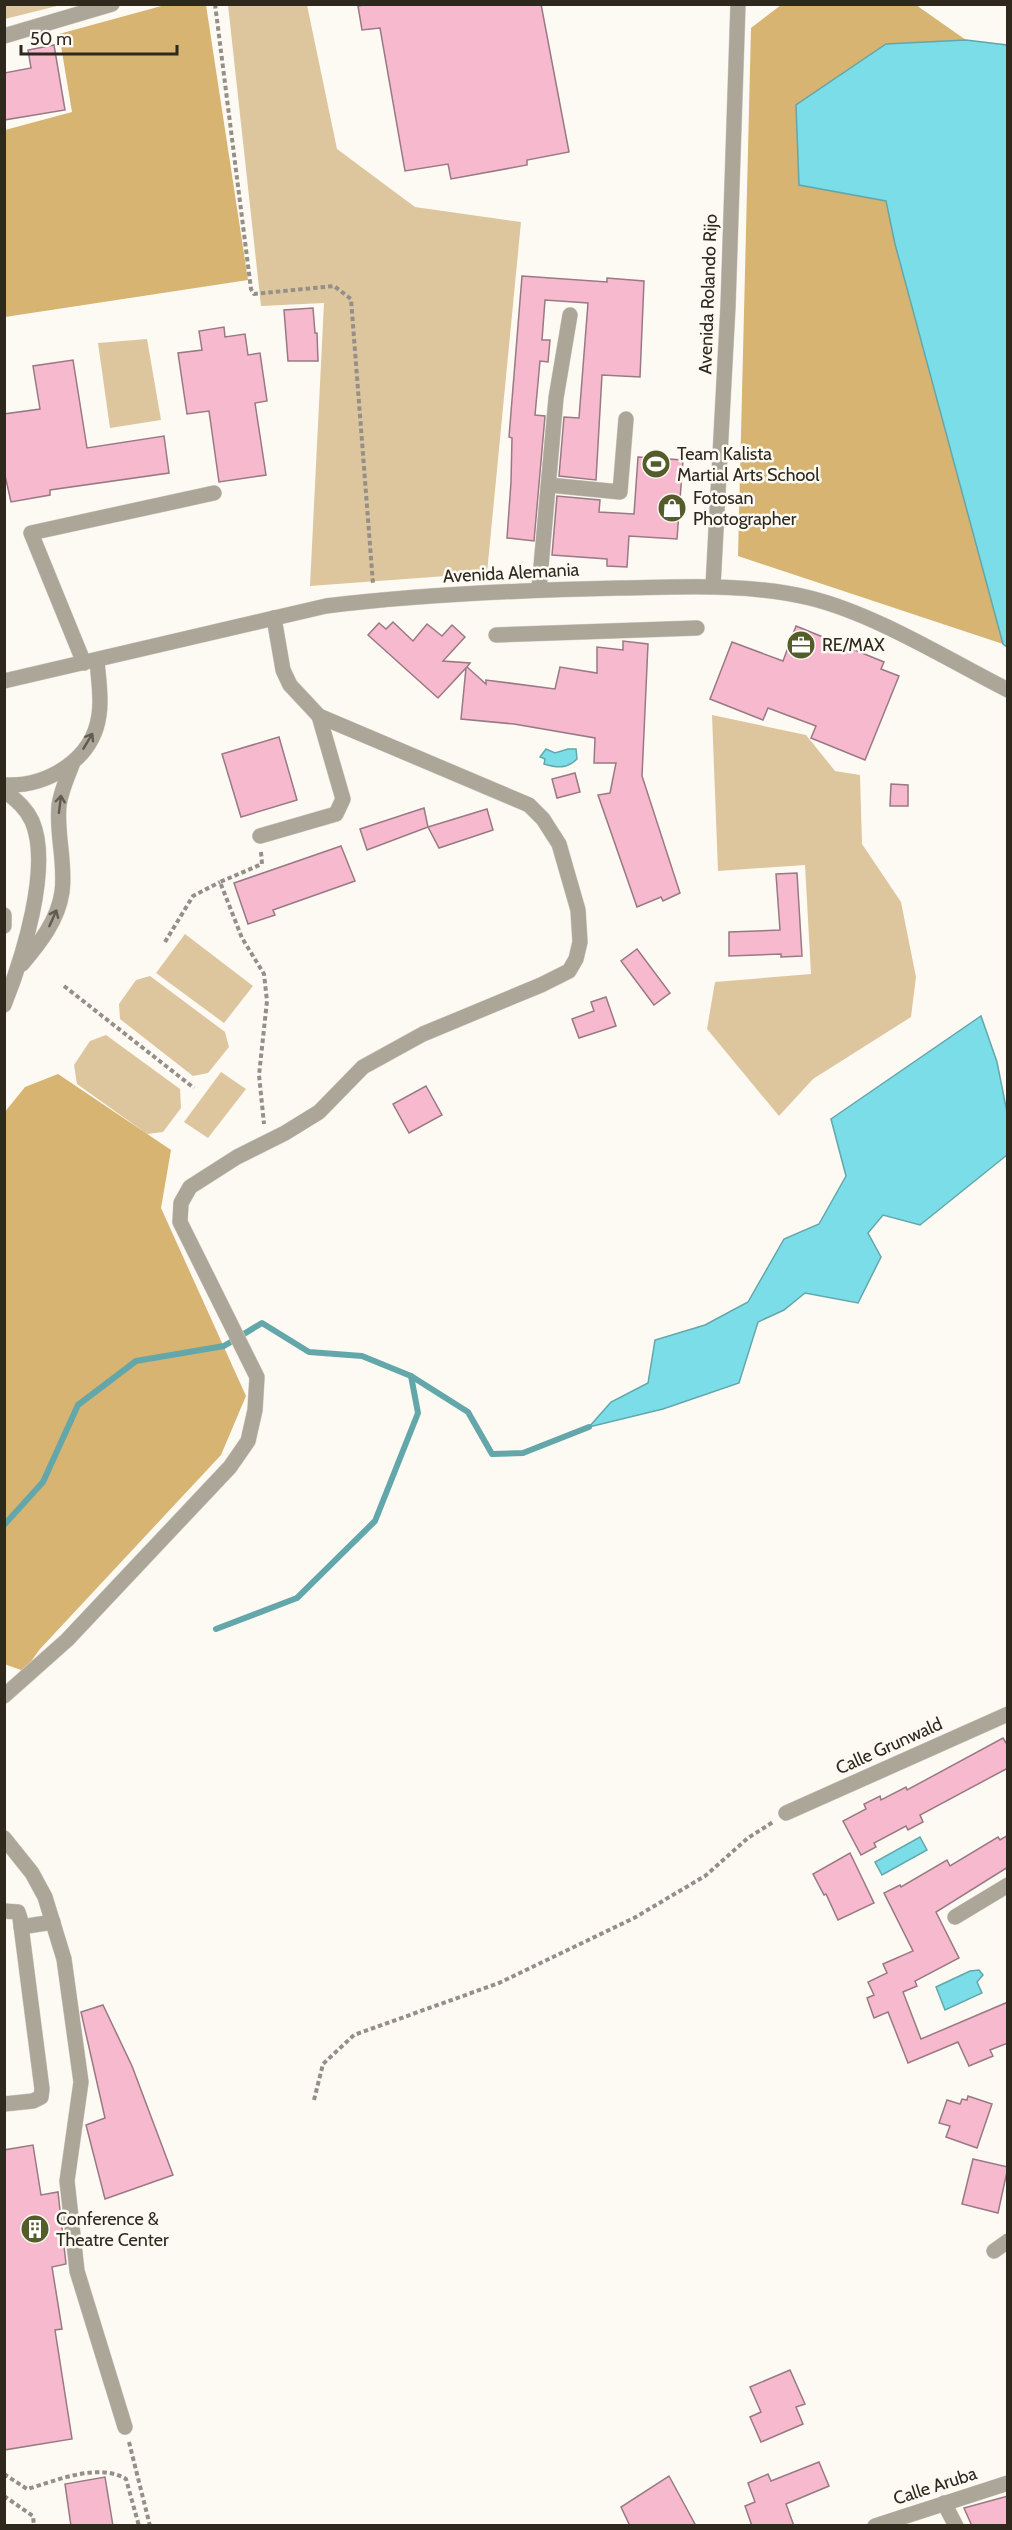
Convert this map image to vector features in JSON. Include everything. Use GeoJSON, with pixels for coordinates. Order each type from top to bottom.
{"type":"FeatureCollection","features":[{"type":"Feature","properties":{"kind":"street"},"geometry":{"type":"LineString","coordinates":[[4,36],[112,4]]}},
{"type":"Feature","properties":{"kind":"street","name":"Avenida Rolando Rijo"},"geometry":{"type":"LineString","coordinates":[[713,586],[728,306],[738,4]]}},
{"type":"Feature","properties":{"kind":"street"},"geometry":{"type":"LineString","coordinates":[[539,590],[556,398],[570,315]]}},
{"type":"Feature","properties":{"kind":"street"},"geometry":{"type":"LineString","coordinates":[[549,485],[620,492],[626,419]]}},
{"type":"Feature","properties":{"kind":"street"},"geometry":{"type":"LineString","coordinates":[[20,966],[39,944],[54,918],[62,895],[64,873],[59,806],[72,765],[92,737],[99,715],[91,661],[31,533],[214,494]]}},
{"type":"Feature","properties":{"kind":"street","name":"Avenida Alemania"},"geometry":{"type":"LineString","coordinates":[[4,681],[326,606],[375,600],[539,590],[713,586],[770,590],[812,599],[859,614],[1008,690]]}},
{"type":"Feature","properties":{"kind":"street"},"geometry":{"type":"LineString","coordinates":[[4,1696],[67,1640],[230,1467],[248,1441],[255,1410],[257,1377],[180,1222],[181,1203],[190,1187],[237,1157],[319,1112],[363,1067],[423,1034],[569,971],[576,959],[580,942],[578,910],[560,844],[543,819],[529,805],[319,716],[290,685],[283,670],[274,618]]}},
{"type":"Feature","properties":{"kind":"street"},"geometry":{"type":"LineString","coordinates":[[496,635],[697,628]]}},
{"type":"Feature","properties":{"kind":"street"},"geometry":{"type":"LineString","coordinates":[[260,836],[336,814],[343,799],[319,716]]}},
{"type":"Feature","properties":{"kind":"street"},"geometry":{"type":"LineString","coordinates":[[4,785],[19,786],[42,781],[72,765]]}},
{"type":"Feature","properties":{"kind":"street"},"geometry":{"type":"LineString","coordinates":[[4,790],[25,809],[33,823],[37,849],[37,875],[28,935],[20,966],[4,1005]]}},
{"type":"Feature","properties":{"kind":"street"},"geometry":{"type":"LineString","coordinates":[[37,875],[64,873]]}},
{"type":"Feature","properties":{"kind":"street"},"geometry":{"type":"LineString","coordinates":[[4,915],[4,926]]}},
{"type":"Feature","properties":{"kind":"street","name":"Calle Grunwald"},"geometry":{"type":"LineString","coordinates":[[786,1813],[1008,1714]]}},
{"type":"Feature","properties":{"kind":"street"},"geometry":{"type":"LineString","coordinates":[[4,1838],[41,1889],[64,1959],[81,2082],[67,2181],[77,2271],[125,2427]]}},
{"type":"Feature","properties":{"kind":"street"},"geometry":{"type":"LineString","coordinates":[[955,1917],[1008,1885]]}},
{"type":"Feature","properties":{"kind":"street"},"geometry":{"type":"LineString","coordinates":[[4,1911],[18,1912],[42,2089],[40,2097],[33,2101],[4,2104]]}},
{"type":"Feature","properties":{"kind":"street"},"geometry":{"type":"LineString","coordinates":[[21,1927],[53,1922]]}},
{"type":"Feature","properties":{"kind":"street"},"geometry":{"type":"LineString","coordinates":[[994,2251],[1008,2241]]}},
{"type":"Feature","properties":{"kind":"street","name":"Calle Aruba"},"geometry":{"type":"LineString","coordinates":[[875,2526],[1008,2483]]}},
{"type":"Feature","properties":{"kind":"street"},"geometry":{"type":"LineString","coordinates":[[944,2504],[956,2526]]}},
{"type":"Feature","properties":{"kind":"path"},"geometry":{"type":"LineString","coordinates":[[215,4],[251,289],[254,294],[334,286],[351,299],[375,600]]}},
{"type":"Feature","properties":{"kind":"path"},"geometry":{"type":"LineString","coordinates":[[165,942],[194,896],[262,864],[260,836]]}},
{"type":"Feature","properties":{"kind":"path"},"geometry":{"type":"LineString","coordinates":[[220,882],[242,938],[264,974],[267,1001],[259,1075],[266,1143]]}},
{"type":"Feature","properties":{"kind":"path"},"geometry":{"type":"LineString","coordinates":[[64,986],[194,1088]]}},
{"type":"Feature","properties":{"kind":"path"},"geometry":{"type":"LineString","coordinates":[[314,2100],[323,2064],[354,2034],[499,1983],[634,1918],[705,1876],[748,1838],[786,1813]]}},
{"type":"Feature","properties":{"kind":"path"},"geometry":{"type":"LineString","coordinates":[[125,2427],[150,2526]]}},
{"type":"Feature","properties":{"kind":"path"},"geometry":{"type":"LineString","coordinates":[[4,2474],[27,2489],[86,2473],[115,2472],[126,2479],[140,2526]]}},
{"type":"Feature","properties":{"kind":"path"},"geometry":{"type":"LineString","coordinates":[[5,2497],[33,2516],[34,2526]]}},
{"type":"Feature","properties":{"kind":"shaded area"},"geometry":{"type":"Polygon","coordinates":[[[5,4],[61,4],[61,5],[5,19],[5,4]]]}},
{"type":"Feature","properties":{"kind":"shaded area"},"geometry":{"type":"Polygon","coordinates":[[[165,5],[206,5],[248,280],[5,317],[5,130],[72,112],[59,34],[165,5]]]}},
{"type":"Feature","properties":{"kind":"shaded area"},"geometry":{"type":"Polygon","coordinates":[[[228,5],[307,5],[337,149],[415,207],[521,222],[487,573],[310,586],[324,303],[261,306],[228,5]]]}},
{"type":"Feature","properties":{"kind":"shaded area"},"geometry":{"type":"Polygon","coordinates":[[[781,5],[916,5],[966,40],[886,44],[799,184],[886,201],[895,244],[1003,644],[738,556],[751,28],[781,5]]]}},
{"type":"Feature","properties":{"kind":"shaded area"},"geometry":{"type":"Polygon","coordinates":[[[147,339],[161,420],[110,428],[98,343],[147,339]]]}},
{"type":"Feature","properties":{"kind":"shaded area"},"geometry":{"type":"Polygon","coordinates":[[[712,715],[806,735],[835,771],[860,775],[862,844],[901,902],[916,977],[911,1017],[813,1079],[779,1116],[707,1029],[715,982],[811,974],[805,865],[718,871],[712,715]]]}},
{"type":"Feature","properties":{"kind":"shaded area"},"geometry":{"type":"Polygon","coordinates":[[[185,934],[253,986],[224,1023],[156,973],[185,934]]]}},
{"type":"Feature","properties":{"kind":"shaded area"},"geometry":{"type":"Polygon","coordinates":[[[150,976],[225,1032],[229,1047],[208,1073],[193,1076],[120,1019],[119,1004],[136,980],[150,976]]]}},
{"type":"Feature","properties":{"kind":"shaded area"},"geometry":{"type":"Polygon","coordinates":[[[106,1035],[180,1089],[181,1108],[163,1132],[147,1134],[77,1084],[74,1065],[90,1041],[106,1035]]]}},
{"type":"Feature","properties":{"kind":"shaded area"},"geometry":{"type":"Polygon","coordinates":[[[221,1072],[246,1089],[208,1138],[184,1122],[221,1072]]]}},
{"type":"Feature","properties":{"kind":"shaded area"},"geometry":{"type":"Polygon","coordinates":[[[58,1074],[171,1150],[161,1208],[246,1396],[221,1455],[40,1649],[24,1671],[4,1664],[4,1113],[25,1087],[58,1074]]]}},
{"type":"Feature","properties":{"kind":"water"},"geometry":{"type":"Polygon","coordinates":[[[966,40],[1007,45],[1007,647],[1003,644],[895,244],[886,201],[799,185],[796,105],[886,44],[966,40]]]}},
{"type":"Feature","properties":{"kind":"water"},"geometry":{"type":"Polygon","coordinates":[[[546,749],[555,753],[576,749],[577,759],[562,767],[544,764],[545,759],[540,757],[546,749]]]}},
{"type":"Feature","properties":{"kind":"water"},"geometry":{"type":"Polygon","coordinates":[[[981,1016],[997,1062],[1007,1112],[1007,1155],[920,1225],[883,1215],[868,1233],[881,1257],[858,1303],[805,1293],[784,1310],[758,1322],[739,1383],[663,1409],[589,1427],[611,1402],[648,1383],[655,1340],[705,1325],[748,1302],[784,1239],[819,1224],[846,1176],[831,1119],[981,1016]]]}},
{"type":"Feature","properties":{"kind":"water"},"geometry":{"type":"Polygon","coordinates":[[[920,1837],[927,1850],[882,1875],[875,1862],[920,1837]]]}},
{"type":"Feature","properties":{"kind":"water"},"geometry":{"type":"Polygon","coordinates":[[[979,1970],[983,1975],[977,1982],[982,1993],[945,2010],[936,1987],[970,1971],[979,1970]]]}},
{"type":"Feature","properties":{"kind":"building"},"geometry":{"type":"Polygon","coordinates":[[[369,4],[541,4],[569,152],[527,160],[527,165],[451,179],[448,164],[405,171],[380,28],[362,30],[358,6],[369,4]]]}},
{"type":"Feature","properties":{"kind":"building"},"geometry":{"type":"Polygon","coordinates":[[[54,45],[65,110],[4,120],[4,73],[31,68],[28,50],[54,45]]]}},
{"type":"Feature","properties":{"kind":"building"},"geometry":{"type":"Polygon","coordinates":[[[522,276],[607,282],[607,278],[644,281],[640,377],[602,375],[596,480],[559,476],[564,417],[579,418],[588,303],[545,300],[542,340],[550,340],[548,362],[540,361],[535,415],[545,416],[534,541],[507,538],[512,438],[509,437],[522,276]]]}},
{"type":"Feature","properties":{"kind":"building"},"geometry":{"type":"Polygon","coordinates":[[[313,308],[318,361],[288,361],[284,310],[313,308]]]}},
{"type":"Feature","properties":{"kind":"building"},"geometry":{"type":"Polygon","coordinates":[[[224,327],[225,337],[245,334],[248,355],[260,353],[267,401],[255,403],[266,475],[219,482],[209,411],[187,414],[178,353],[202,350],[199,331],[224,327]]]}},
{"type":"Feature","properties":{"kind":"building"},"geometry":{"type":"Polygon","coordinates":[[[73,360],[87,448],[164,436],[169,473],[50,490],[50,495],[11,502],[4,471],[4,414],[40,409],[33,366],[73,360]]]}},
{"type":"Feature","properties":{"kind":"building"},"geometry":{"type":"Polygon","coordinates":[[[638,457],[683,460],[677,539],[629,536],[627,567],[607,566],[607,559],[552,555],[557,496],[600,500],[599,512],[634,514],[638,457]]]}},
{"type":"Feature","properties":{"kind":"building"},"geometry":{"type":"Polygon","coordinates":[[[393,622],[413,641],[427,624],[442,636],[452,625],[465,637],[443,661],[470,663],[467,667],[486,684],[486,680],[555,689],[560,667],[597,673],[597,647],[623,650],[623,641],[648,644],[642,776],[680,893],[663,901],[661,897],[637,907],[598,795],[610,793],[616,763],[594,763],[595,738],[514,724],[461,719],[466,668],[438,698],[368,635],[379,623],[386,629],[393,622]]]}},
{"type":"Feature","properties":{"kind":"building"},"geometry":{"type":"Polygon","coordinates":[[[796,626],[884,662],[881,669],[899,676],[865,760],[811,738],[816,726],[768,708],[763,720],[710,699],[732,642],[783,661],[796,626]]]}},
{"type":"Feature","properties":{"kind":"building"},"geometry":{"type":"Polygon","coordinates":[[[279,737],[297,800],[241,817],[222,754],[279,737]]]}},
{"type":"Feature","properties":{"kind":"building"},"geometry":{"type":"Polygon","coordinates":[[[575,773],[580,792],[557,798],[552,779],[575,773]]]}},
{"type":"Feature","properties":{"kind":"building"},"geometry":{"type":"Polygon","coordinates":[[[891,784],[908,785],[908,806],[890,806],[891,784]]]}},
{"type":"Feature","properties":{"kind":"building"},"geometry":{"type":"Polygon","coordinates":[[[424,808],[428,827],[367,850],[360,829],[424,808]]]}},
{"type":"Feature","properties":{"kind":"building"},"geometry":{"type":"Polygon","coordinates":[[[487,809],[493,830],[439,848],[428,827],[487,809]]]}},
{"type":"Feature","properties":{"kind":"building"},"geometry":{"type":"Polygon","coordinates":[[[341,846],[355,881],[273,910],[275,915],[248,924],[234,883],[341,846]]]}},
{"type":"Feature","properties":{"kind":"building"},"geometry":{"type":"Polygon","coordinates":[[[797,873],[802,956],[781,957],[781,954],[729,956],[729,932],[780,930],[776,874],[797,873]]]}},
{"type":"Feature","properties":{"kind":"building"},"geometry":{"type":"Polygon","coordinates":[[[637,949],[670,993],[654,1005],[621,961],[637,949]]]}},
{"type":"Feature","properties":{"kind":"building"},"geometry":{"type":"Polygon","coordinates":[[[606,997],[616,1026],[579,1038],[572,1019],[594,1011],[591,1002],[606,997]]]}},
{"type":"Feature","properties":{"kind":"building"},"geometry":{"type":"Polygon","coordinates":[[[426,1086],[442,1115],[409,1133],[393,1104],[426,1086]]]}},
{"type":"Feature","properties":{"kind":"building"},"geometry":{"type":"Polygon","coordinates":[[[1003,1738],[1008,1746],[1008,1768],[920,1815],[923,1822],[908,1830],[906,1826],[874,1843],[876,1847],[861,1855],[843,1821],[866,1809],[864,1804],[880,1796],[881,1800],[906,1787],[907,1790],[1003,1738]]]}},
{"type":"Feature","properties":{"kind":"building"},"geometry":{"type":"Polygon","coordinates":[[[1008,1835],[1008,1867],[936,1912],[959,1958],[915,1981],[917,1986],[903,1992],[921,2039],[1008,2002],[1008,2043],[990,2050],[993,2056],[969,2066],[958,2042],[908,2063],[888,2012],[874,2018],[867,1998],[874,1995],[868,1982],[887,1973],[883,1964],[913,1951],[884,1893],[900,1885],[901,1887],[947,1860],[950,1866],[998,1837],[1000,1840],[1008,1835]]]}},
{"type":"Feature","properties":{"kind":"building"},"geometry":{"type":"Polygon","coordinates":[[[850,1853],[874,1903],[838,1920],[826,1894],[824,1895],[813,1874],[850,1853]]]}},
{"type":"Feature","properties":{"kind":"building"},"geometry":{"type":"Polygon","coordinates":[[[103,2005],[132,2066],[173,2175],[105,2199],[86,2125],[105,2118],[81,2012],[103,2005]]]}},
{"type":"Feature","properties":{"kind":"building"},"geometry":{"type":"Polygon","coordinates":[[[968,2096],[992,2104],[977,2148],[946,2137],[950,2126],[939,2123],[947,2100],[960,2104],[962,2099],[967,2100],[968,2096]]]}},
{"type":"Feature","properties":{"kind":"building"},"geometry":{"type":"Polygon","coordinates":[[[33,2145],[41,2195],[58,2192],[66,2264],[52,2267],[62,2329],[55,2330],[72,2439],[4,2450],[4,2150],[33,2145]]]}},
{"type":"Feature","properties":{"kind":"building"},"geometry":{"type":"Polygon","coordinates":[[[973,2159],[1008,2167],[998,2213],[962,2204],[973,2159]]]}},
{"type":"Feature","properties":{"kind":"building"},"geometry":{"type":"Polygon","coordinates":[[[790,2370],[805,2404],[796,2407],[803,2424],[761,2442],[750,2417],[761,2412],[750,2387],[790,2370]]]}},
{"type":"Feature","properties":{"kind":"building"},"geometry":{"type":"Polygon","coordinates":[[[819,2462],[829,2486],[786,2504],[794,2526],[752,2526],[745,2506],[755,2502],[748,2483],[768,2474],[771,2481],[819,2462]]]}},
{"type":"Feature","properties":{"kind":"building"},"geometry":{"type":"Polygon","coordinates":[[[669,2476],[696,2526],[630,2526],[621,2507],[669,2476]]]}},
{"type":"Feature","properties":{"kind":"building"},"geometry":{"type":"Polygon","coordinates":[[[105,2477],[113,2526],[71,2526],[65,2484],[105,2477]]]}},
{"type":"Feature","properties":{"kind":"building"},"geometry":{"type":"Polygon","coordinates":[[[1008,2496],[1008,2526],[972,2526],[964,2508],[1008,2496]]]}},
{"type":"Feature","properties":{"kind":"waterway"},"geometry":{"type":"LineString","coordinates":[[4,1525],[43,1482],[78,1405],[136,1361],[224,1346],[262,1323],[309,1352],[362,1356],[411,1376],[468,1412],[492,1454],[523,1453],[589,1427]]}},
{"type":"Feature","properties":{"kind":"waterway"},"geometry":{"type":"LineString","coordinates":[[216,1629],[297,1598],[375,1521],[418,1413],[411,1376]]}},
{"type":"Feature","properties":{"kind":"place","name":"Team Kalista Martial Arts School"},"geometry":{"type":"Point","coordinates":[656,464]}},
{"type":"Feature","properties":{"kind":"place","name":"Fotosan Photographer"},"geometry":{"type":"Point","coordinates":[672,508]}},
{"type":"Feature","properties":{"kind":"place","name":"RE/MAX"},"geometry":{"type":"Point","coordinates":[801,645]}},
{"type":"Feature","properties":{"kind":"place","name":"Conference & Theatre Center"},"geometry":{"type":"Point","coordinates":[35,2229]}}]}
